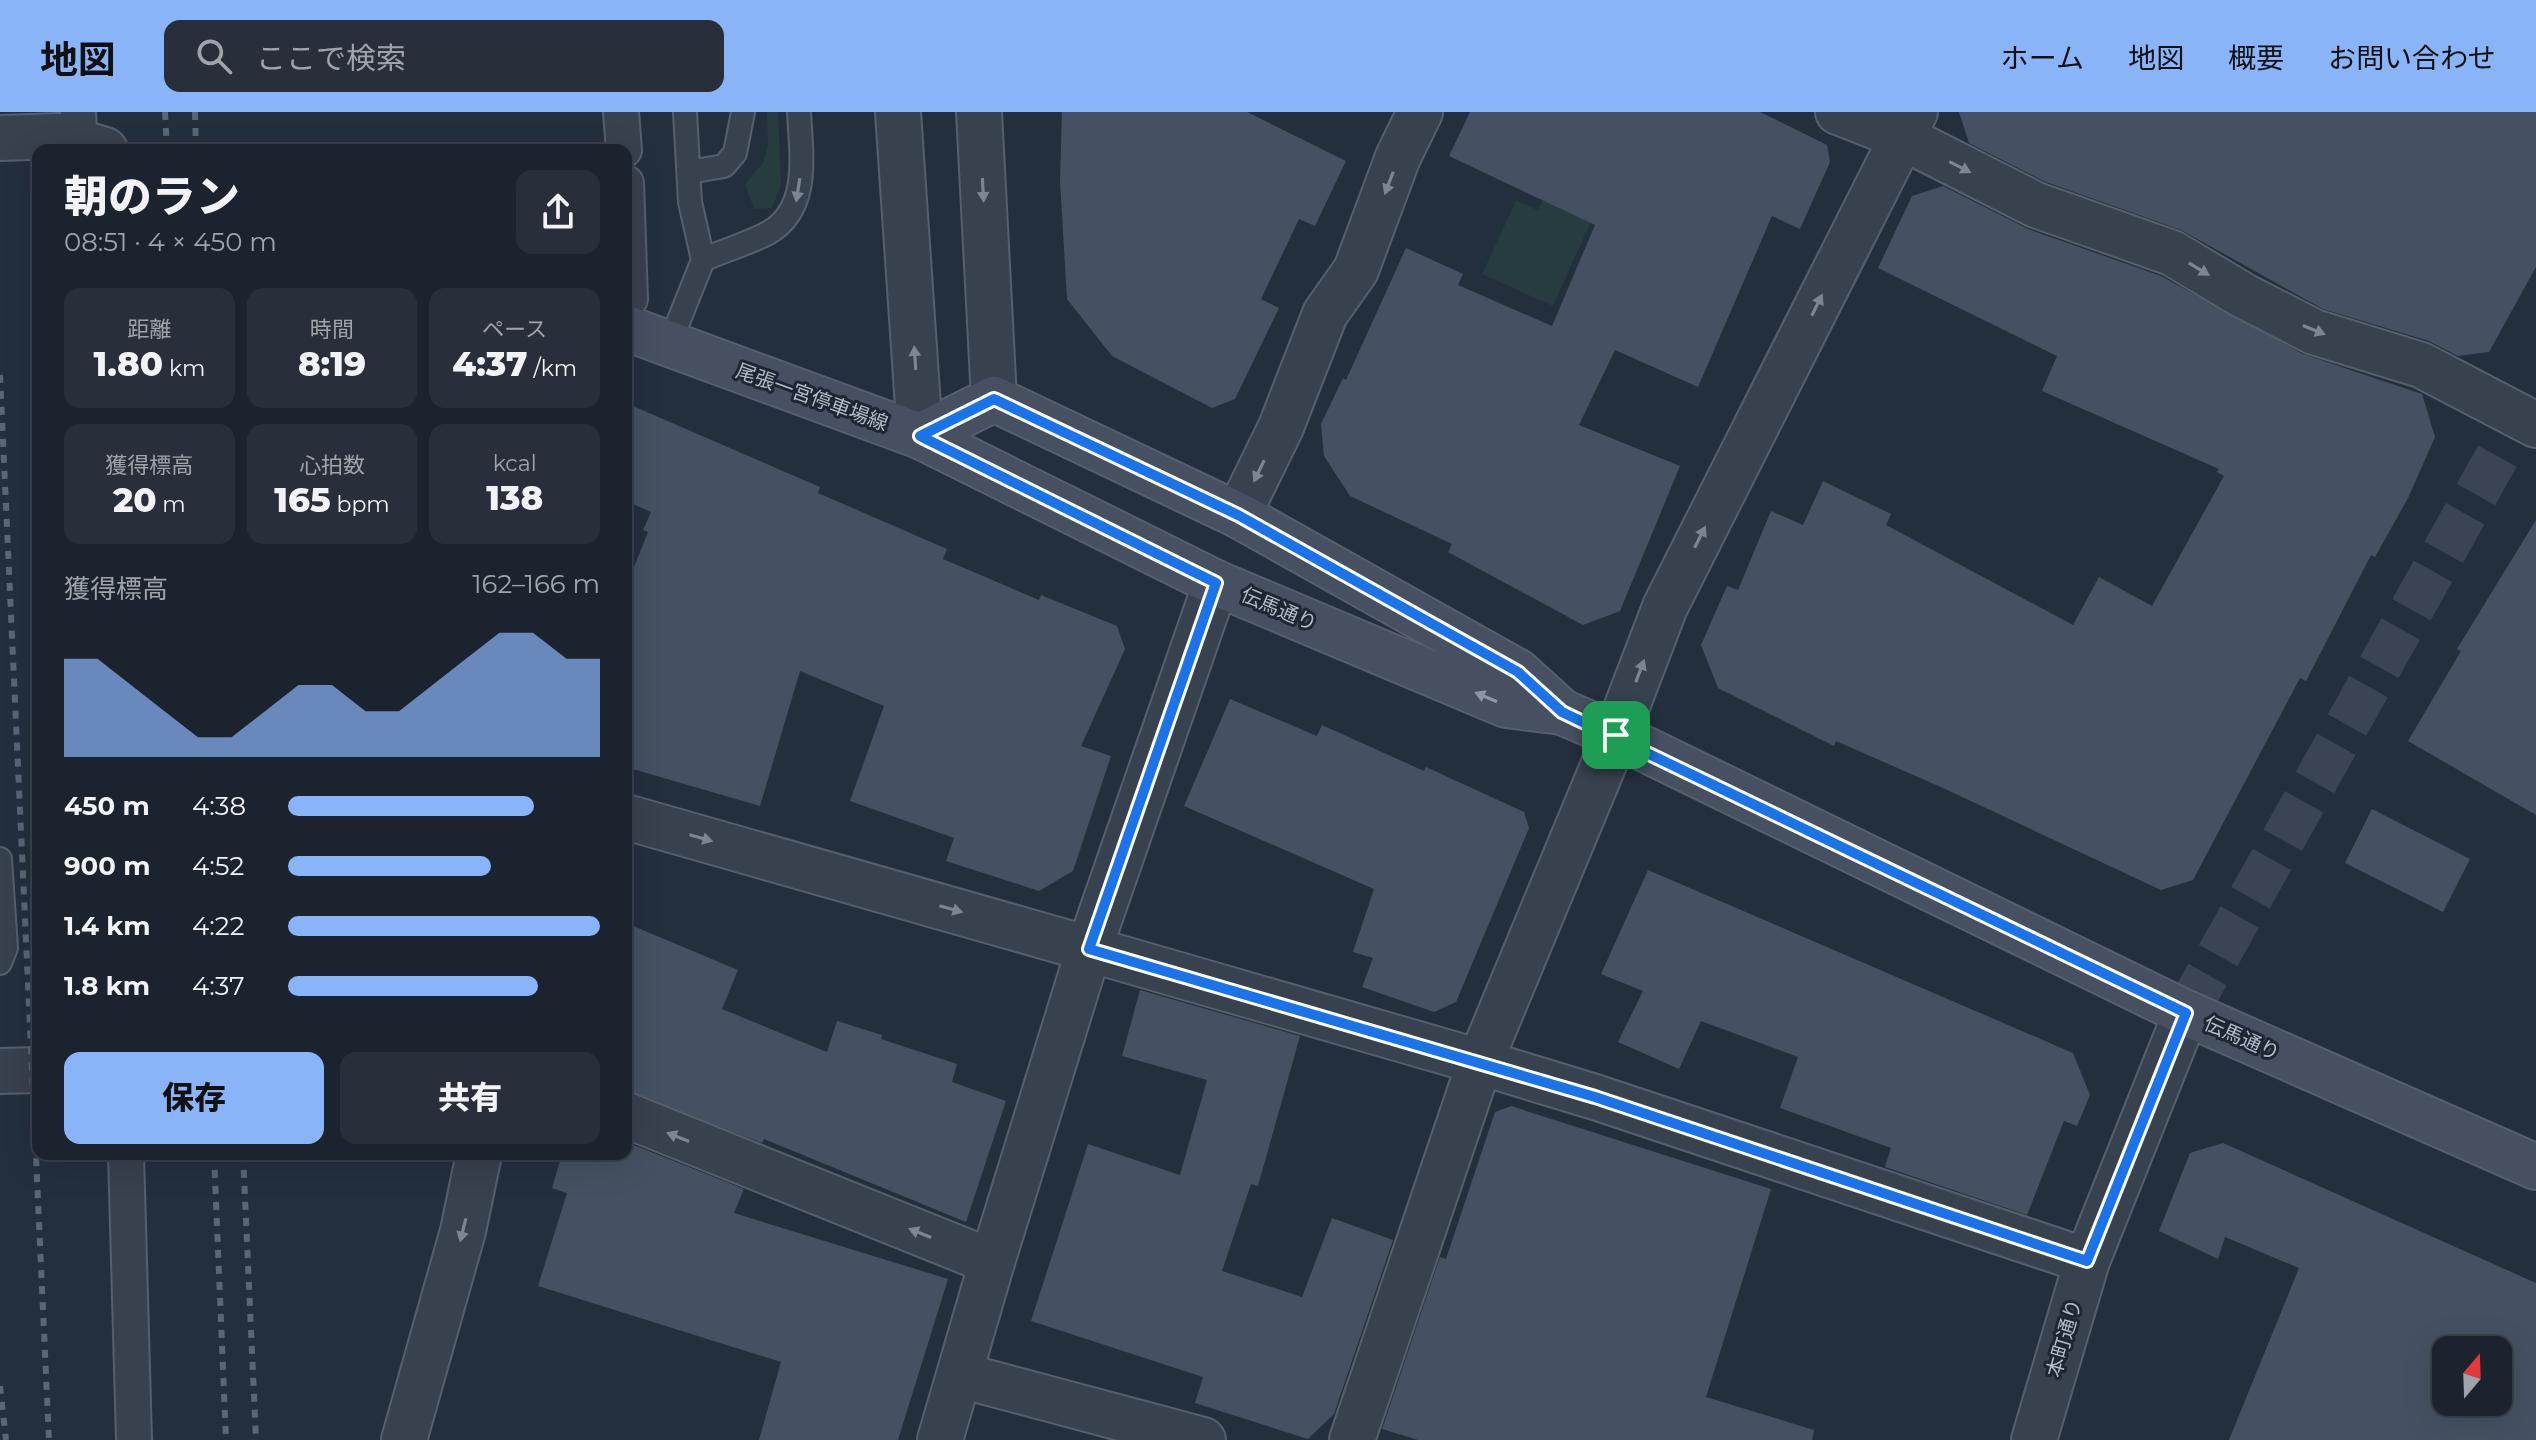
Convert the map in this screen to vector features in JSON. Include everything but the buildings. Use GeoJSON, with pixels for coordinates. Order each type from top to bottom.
{"type":"FeatureCollection","features":[{"type":"Feature","properties":{"kind":"main road","name":"尾張一宮停車場線"},"geometry":{"type":"LineString","coordinates":[[632,317],[669,345],[920,436]]}},
{"type":"Feature","properties":{"kind":"main road"},"geometry":{"type":"LineString","coordinates":[[920,436],[994,399]]}},
{"type":"Feature","properties":{"kind":"main road","name":"伝馬通り"},"geometry":{"type":"LineString","coordinates":[[994,399],[1238,515],[1518,672],[1562,712]]}},
{"type":"Feature","properties":{"kind":"main road","name":"伝馬通り"},"geometry":{"type":"LineString","coordinates":[[920,436],[1216,583],[1506,705],[1562,712],[1616,735],[2186,1013],[2536,1167]]}},
{"type":"Feature","properties":{"kind":"street"},"geometry":{"type":"LineString","coordinates":[[78,112],[80,144]]}},
{"type":"Feature","properties":{"kind":"street"},"geometry":{"type":"LineString","coordinates":[[621,112],[624,144]]}},
{"type":"Feature","properties":{"kind":"street"},"geometry":{"type":"LineString","coordinates":[[898,112],[920,436]]}},
{"type":"Feature","properties":{"kind":"street"},"geometry":{"type":"LineString","coordinates":[[979,112],[994,399]]}},
{"type":"Feature","properties":{"kind":"street"},"geometry":{"type":"LineString","coordinates":[[1238,515],[1281,427],[1325,314],[1356,270],[1398,157],[1420,112]]}},
{"type":"Feature","properties":{"kind":"street"},"geometry":{"type":"LineString","coordinates":[[1838,112],[1908,125],[2036,205],[2172,253],[2244,296],[2314,332],[2421,365],[2536,425]]}},
{"type":"Feature","properties":{"kind":"street"},"geometry":{"type":"LineString","coordinates":[[1352,1440],[1480,1062],[1616,735],[1665,607],[1908,125]]}},
{"type":"Feature","properties":{"kind":"street"},"geometry":{"type":"LineString","coordinates":[[0,138],[59,136],[85,144]]}},
{"type":"Feature","properties":{"kind":"street"},"geometry":{"type":"LineString","coordinates":[[940,1440],[1089,949],[1216,583]]}},
{"type":"Feature","properties":{"kind":"street"},"geometry":{"type":"LineString","coordinates":[[632,819],[1480,1062],[1595,1097],[2087,1261]]}},
{"type":"Feature","properties":{"kind":"street","name":"本町通り"},"geometry":{"type":"LineString","coordinates":[[2034,1440],[2087,1261],[2186,1013]]}},
{"type":"Feature","properties":{"kind":"street"},"geometry":{"type":"LineString","coordinates":[[0,1071],[32,1070]]}},
{"type":"Feature","properties":{"kind":"street"},"geometry":{"type":"LineString","coordinates":[[632,1117],[992,1262]]}},
{"type":"Feature","properties":{"kind":"street"},"geometry":{"type":"LineString","coordinates":[[126,1160],[134,1440]]}},
{"type":"Feature","properties":{"kind":"street"},"geometry":{"type":"LineString","coordinates":[[404,1440],[463,1231],[478,1160]]}},
{"type":"Feature","properties":{"kind":"street"},"geometry":{"type":"LineString","coordinates":[[960,1375],[1203,1440]]}},
{"type":"Feature","properties":{"kind":"lane"},"geometry":{"type":"LineString","coordinates":[[669,345],[703,260],[690,202],[685,112]]}},
{"type":"Feature","properties":{"kind":"lane"},"geometry":{"type":"LineString","coordinates":[[689,172],[724,166],[735,153],[743,112]]}},
{"type":"Feature","properties":{"kind":"lane"},"geometry":{"type":"LineString","coordinates":[[703,260],[764,235],[793,209],[800,194],[799,112]]}},
{"type":"Feature","properties":{"kind":"lane"},"geometry":{"type":"LineString","coordinates":[[0,859],[6,948],[0,963]]}},
{"type":"Feature","properties":{"kind":"green space"},"geometry":{"type":"Polygon","coordinates":[[[767,112],[778,112],[781,184],[772,208],[754,209],[745,184],[763,163],[768,146],[767,112]]]}},
{"type":"Feature","properties":{"kind":"green space"},"geometry":{"type":"Polygon","coordinates":[[[1555,173],[1603,195],[1553,306],[1482,274],[1516,201],[1538,210],[1555,173]]]}},
{"type":"Feature","properties":{"kind":"tunnel"},"geometry":{"type":"LineString","coordinates":[[2186,1013],[2536,387]]}},
{"type":"Feature","properties":{"kind":"railway"},"geometry":{"type":"LineString","coordinates":[[165,112],[167,144]]}},
{"type":"Feature","properties":{"kind":"railway"},"geometry":{"type":"LineString","coordinates":[[195,112],[196,144]]}},
{"type":"Feature","properties":{"kind":"railway"},"geometry":{"type":"LineString","coordinates":[[0,375],[32,1071]]}},
{"type":"Feature","properties":{"kind":"railway"},"geometry":{"type":"LineString","coordinates":[[36,1160],[49,1440]]}},
{"type":"Feature","properties":{"kind":"railway"},"geometry":{"type":"LineString","coordinates":[[214,1160],[226,1440]]}},
{"type":"Feature","properties":{"kind":"railway"},"geometry":{"type":"LineString","coordinates":[[243,1160],[256,1440]]}},
{"type":"Feature","properties":{"kind":"railway"},"geometry":{"type":"LineString","coordinates":[[0,1386],[6,1440]]}},
{"type":"Feature","properties":{"kind":"route"},"geometry":{"type":"LineString","coordinates":[[994,399],[1238,515],[1518,672],[1562,712],[1616,735],[2186,1013],[2087,1261],[1595,1097],[1089,949],[1216,583],[920,436],[994,399]]}}]}
